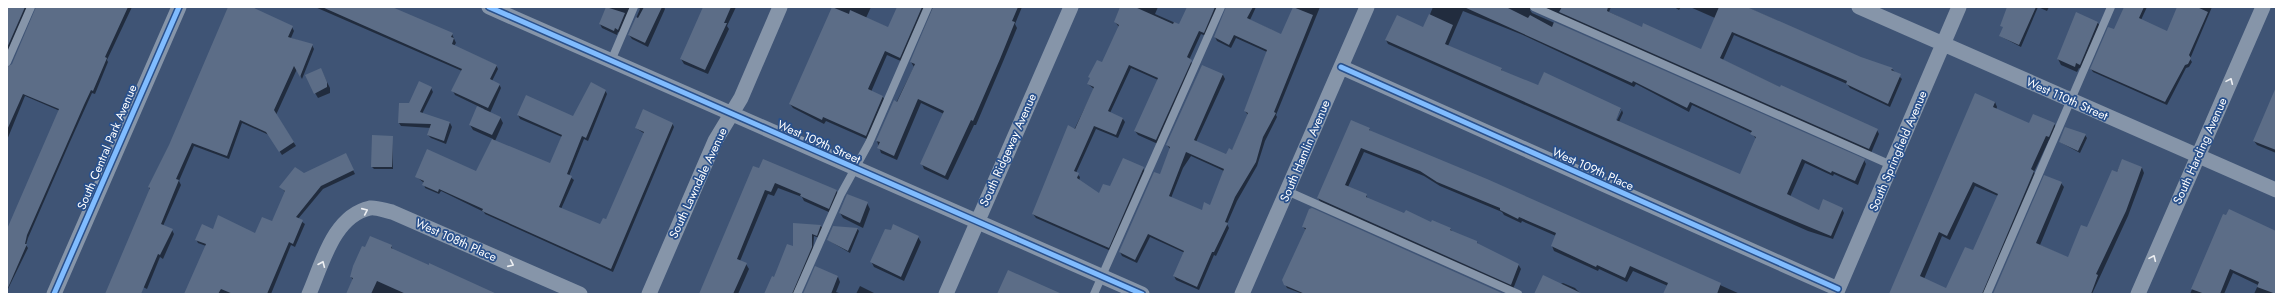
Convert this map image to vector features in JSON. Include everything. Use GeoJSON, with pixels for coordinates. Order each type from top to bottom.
{"type":"FeatureCollection","features":[{"type":"Feature","properties":{"kind":"street","name":"South Central Park Avenue"},"geometry":{"type":"LineString","coordinates":[[54,294],[179,7]]}},
{"type":"Feature","properties":{"kind":"street","name":"West 109th Street"},"geometry":{"type":"LineString","coordinates":[[489,7],[1142,294]]}},
{"type":"Feature","properties":{"kind":"street","name":"South Lawndale Avenue"},"geometry":{"type":"LineString","coordinates":[[649,294],[716,141],[741,98],[780,7]]}},
{"type":"Feature","properties":{"kind":"street","name":"South Ridgeway Avenue"},"geometry":{"type":"LineString","coordinates":[[946,294],[1071,7]]}},
{"type":"Feature","properties":{"kind":"street","name":"South Hamlin Avenue"},"geometry":{"type":"LineString","coordinates":[[1242,294],[1367,7]]}},
{"type":"Feature","properties":{"kind":"street","name":"West 110th Street"},"geometry":{"type":"LineString","coordinates":[[1859,7],[2276,190]]}},
{"type":"Feature","properties":{"kind":"street","name":"South Springfield Avenue"},"geometry":{"type":"LineString","coordinates":[[1837,292],[1959,7]]}},
{"type":"Feature","properties":{"kind":"street","name":"South Harding Avenue"},"geometry":{"type":"LineString","coordinates":[[2138,294],[2262,7]]}},
{"type":"Feature","properties":{"kind":"street","name":"West 109th Place"},"geometry":{"type":"LineString","coordinates":[[1341,67],[1837,292]]}},
{"type":"Feature","properties":{"kind":"street","name":"West 108th Place"},"geometry":{"type":"LineString","coordinates":[[309,294],[335,234],[350,218],[371,208],[392,212],[580,294]]}},
{"type":"Feature","properties":{"kind":"lane"},"geometry":{"type":"LineString","coordinates":[[7,62],[31,7]]}},
{"type":"Feature","properties":{"kind":"lane"},"geometry":{"type":"LineString","coordinates":[[611,61],[634,7]]}},
{"type":"Feature","properties":{"kind":"lane"},"geometry":{"type":"LineString","coordinates":[[797,294],[841,194],[869,143],[928,7]]}},
{"type":"Feature","properties":{"kind":"lane"},"geometry":{"type":"LineString","coordinates":[[1094,294],[1221,7]]}},
{"type":"Feature","properties":{"kind":"lane"},"geometry":{"type":"LineString","coordinates":[[1534,7],[1891,165]]}},
{"type":"Feature","properties":{"kind":"lane"},"geometry":{"type":"LineString","coordinates":[[1987,294],[2111,7]]}},
{"type":"Feature","properties":{"kind":"lane"},"geometry":{"type":"LineString","coordinates":[[1287,191],[1518,294]]}},
{"type":"Feature","properties":{"kind":"building"},"geometry":{"type":"Polygon","coordinates":[[[7,7],[25,7],[7,48],[7,7]]]}},
{"type":"Feature","properties":{"kind":"building"},"geometry":{"type":"Polygon","coordinates":[[[36,7],[128,7],[105,57],[107,58],[93,91],[91,90],[84,105],[27,235],[25,244],[27,244],[7,290],[7,229],[59,109],[23,94],[7,130],[7,67],[12,64],[36,7]]]}},
{"type":"Feature","properties":{"kind":"building"},"geometry":{"type":"Polygon","coordinates":[[[228,7],[252,7],[293,26],[288,37],[313,44],[300,77],[294,66],[274,110],[294,142],[279,152],[266,132],[240,120],[227,156],[192,143],[176,179],[179,180],[161,224],[173,229],[160,255],[158,254],[141,294],[105,294],[150,188],[148,187],[169,145],[228,7]]]}},
{"type":"Feature","properties":{"kind":"building"},"geometry":{"type":"Polygon","coordinates":[[[322,7],[392,7],[453,33],[451,37],[454,38],[452,44],[497,65],[490,79],[500,84],[488,108],[451,91],[462,69],[322,7]]]}},
{"type":"Feature","properties":{"kind":"building"},"geometry":{"type":"Polygon","coordinates":[[[606,7],[625,13],[618,30],[615,28],[614,31],[599,24],[606,7]]]}},
{"type":"Feature","properties":{"kind":"building"},"geometry":{"type":"Polygon","coordinates":[[[644,7],[662,7],[645,43],[628,35],[636,17],[638,18],[644,7]]]}},
{"type":"Feature","properties":{"kind":"building"},"geometry":{"type":"Polygon","coordinates":[[[703,7],[731,7],[724,23],[727,23],[705,70],[680,59],[703,7]]]}},
{"type":"Feature","properties":{"kind":"building"},"geometry":{"type":"Polygon","coordinates":[[[832,7],[849,14],[850,10],[888,27],[897,7],[922,7],[900,58],[885,51],[868,89],[883,96],[866,136],[823,117],[822,120],[789,104],[832,7]]]}},
{"type":"Feature","properties":{"kind":"building"},"geometry":{"type":"Polygon","coordinates":[[[933,7],[1018,7],[1012,21],[1015,22],[1000,59],[973,121],[971,120],[945,176],[920,164],[944,111],[918,99],[894,156],[877,148],[880,142],[876,141],[894,100],[897,102],[915,64],[910,62],[933,7]]]}},
{"type":"Feature","properties":{"kind":"building"},"geometry":{"type":"Polygon","coordinates":[[[1120,7],[1135,7],[1173,24],[1174,22],[1179,24],[1187,7],[1215,7],[1204,33],[1199,31],[1187,57],[1192,60],[1156,140],[1134,131],[1158,78],[1129,65],[1108,111],[1123,118],[1116,135],[1094,126],[1074,171],[1079,173],[1077,178],[1099,193],[1103,184],[1110,186],[1123,158],[1144,167],[1109,248],[1032,214],[1068,125],[1075,129],[1094,87],[1087,84],[1090,78],[1088,77],[1097,60],[1102,62],[1119,25],[1114,22],[1120,7]]]}},
{"type":"Feature","properties":{"kind":"building"},"geometry":{"type":"Polygon","coordinates":[[[1226,7],[1253,7],[1247,18],[1281,34],[1293,7],[1313,15],[1274,112],[1276,113],[1263,137],[1256,162],[1235,197],[1225,222],[1228,223],[1214,252],[1212,252],[1197,287],[1173,276],[1184,251],[1148,234],[1135,260],[1119,252],[1154,172],[1160,174],[1170,147],[1166,145],[1202,65],[1223,74],[1194,140],[1226,154],[1229,148],[1232,150],[1248,113],[1244,111],[1267,50],[1234,35],[1229,45],[1214,37],[1226,7]],[[1186,152],[1169,196],[1202,210],[1204,202],[1210,205],[1224,169],[1186,152]]]}},
{"type":"Feature","properties":{"kind":"building"},"geometry":{"type":"Polygon","coordinates":[[[1464,7],[1506,7],[1528,18],[1530,15],[1552,27],[1554,22],[1865,159],[1855,181],[1832,171],[1831,173],[1802,159],[1787,194],[1819,210],[1823,199],[1843,208],[1831,236],[1759,206],[1385,40],[1397,15],[1423,27],[1429,14],[1453,25],[1445,44],[1502,68],[1501,70],[1538,85],[1544,72],[1621,108],[1616,120],[1740,174],[1756,137],[1750,134],[1752,131],[1690,102],[1687,108],[1633,81],[1632,83],[1464,7]]]}},
{"type":"Feature","properties":{"kind":"building"},"geometry":{"type":"Polygon","coordinates":[[[1562,7],[1608,7],[1607,11],[1642,27],[1643,23],[1701,49],[1719,7],[1747,7],[1861,57],[1893,68],[1891,70],[1901,74],[1888,104],[1846,84],[1847,81],[1732,32],[1720,58],[1780,87],[1781,85],[1878,129],[1869,149],[1559,12],[1562,7]]]}},
{"type":"Feature","properties":{"kind":"building"},"geometry":{"type":"Polygon","coordinates":[[[2007,7],[2036,7],[2019,45],[1999,36],[2003,27],[2000,26],[2007,7]]]}},
{"type":"Feature","properties":{"kind":"building"},"geometry":{"type":"Polygon","coordinates":[[[2124,7],[2144,7],[2139,18],[2167,31],[2177,7],[2197,7],[2208,12],[2189,55],[2191,58],[2188,64],[2185,65],[2165,102],[2090,69],[2108,27],[2114,29],[2124,7]]]}},
{"type":"Feature","properties":{"kind":"building"},"geometry":{"type":"Polygon","coordinates":[[[2076,12],[2098,22],[2080,65],[2076,63],[2075,67],[2057,59],[2076,12]]]}},
{"type":"Feature","properties":{"kind":"building"},"geometry":{"type":"Polygon","coordinates":[[[321,68],[327,82],[327,87],[314,94],[305,75],[321,68]]]}},
{"type":"Feature","properties":{"kind":"building"},"geometry":{"type":"Polygon","coordinates":[[[419,81],[432,87],[420,112],[450,122],[444,141],[427,135],[431,124],[398,123],[399,103],[409,103],[419,81]]]}},
{"type":"Feature","properties":{"kind":"building"},"geometry":{"type":"Polygon","coordinates":[[[591,82],[606,90],[586,138],[582,136],[567,174],[572,176],[559,207],[600,224],[603,218],[606,219],[644,132],[635,128],[643,109],[673,123],[611,269],[482,211],[483,209],[439,189],[438,192],[422,185],[424,181],[415,177],[427,149],[476,171],[492,139],[550,163],[562,135],[517,115],[526,95],[573,116],[591,82]]]}},
{"type":"Feature","properties":{"kind":"building"},"geometry":{"type":"Polygon","coordinates":[[[2276,87],[2276,150],[2253,141],[2276,87]]]}},
{"type":"Feature","properties":{"kind":"building"},"geometry":{"type":"Polygon","coordinates":[[[1975,93],[1995,102],[1993,107],[2029,123],[2033,114],[2055,123],[2049,137],[2046,136],[2031,169],[2034,171],[1982,294],[1889,294],[1975,93]],[[1973,182],[1947,236],[1939,232],[1920,276],[1946,288],[1965,247],[1973,250],[1998,194],[1973,182]]]}},
{"type":"Feature","properties":{"kind":"building"},"geometry":{"type":"Polygon","coordinates":[[[477,106],[501,117],[492,135],[469,125],[477,106]]]}},
{"type":"Feature","properties":{"kind":"building"},"geometry":{"type":"Polygon","coordinates":[[[1351,120],[1370,128],[1369,130],[1487,179],[1721,283],[1717,294],[1663,294],[1668,283],[1630,266],[1625,278],[1597,265],[1596,267],[1551,246],[1556,233],[1519,217],[1518,219],[1500,210],[1500,208],[1437,182],[1420,171],[1361,148],[1345,185],[1367,194],[1366,197],[1404,213],[1406,210],[1431,222],[1432,220],[1451,228],[1450,230],[1477,241],[1477,243],[1519,264],[1511,285],[1317,198],[1351,120]]]}},
{"type":"Feature","properties":{"kind":"building"},"geometry":{"type":"Polygon","coordinates":[[[2065,127],[2086,134],[2078,151],[2059,142],[2065,127]]]}},
{"type":"Feature","properties":{"kind":"building"},"geometry":{"type":"Polygon","coordinates":[[[372,135],[393,136],[392,167],[371,167],[372,135]]]}},
{"type":"Feature","properties":{"kind":"building"},"geometry":{"type":"Polygon","coordinates":[[[346,153],[354,170],[321,186],[296,217],[303,220],[293,244],[289,242],[267,294],[233,294],[221,289],[218,294],[184,294],[206,244],[195,240],[202,224],[213,229],[218,215],[255,233],[262,217],[272,221],[285,191],[279,187],[295,167],[304,173],[346,153]]]}},
{"type":"Feature","properties":{"kind":"building"},"geometry":{"type":"Polygon","coordinates":[[[763,159],[837,190],[829,209],[800,196],[801,194],[775,183],[771,192],[765,190],[737,259],[747,263],[733,294],[699,294],[753,166],[759,168],[763,159]]]}},
{"type":"Feature","properties":{"kind":"building"},"geometry":{"type":"Polygon","coordinates":[[[2122,159],[2142,167],[2126,211],[2096,274],[2098,275],[2091,294],[1993,294],[2044,175],[2062,182],[2036,243],[2068,257],[2081,225],[2087,227],[2112,170],[2117,172],[2122,159]]]}},
{"type":"Feature","properties":{"kind":"building"},"geometry":{"type":"Polygon","coordinates":[[[847,194],[868,202],[860,223],[839,213],[847,194]]]}},
{"type":"Feature","properties":{"kind":"building"},"geometry":{"type":"Polygon","coordinates":[[[1312,208],[1504,294],[1305,294],[1284,285],[1282,280],[1306,228],[1302,227],[1309,209],[1312,208]]]}},
{"type":"Feature","properties":{"kind":"building"},"geometry":{"type":"Polygon","coordinates":[[[2229,209],[2276,231],[2276,294],[2257,287],[2259,282],[2230,269],[2220,294],[2205,294],[2191,289],[2223,214],[2226,215],[2229,209]]]}},
{"type":"Feature","properties":{"kind":"building"},"geometry":{"type":"Polygon","coordinates":[[[793,223],[821,225],[817,236],[812,234],[812,247],[792,294],[764,294],[772,276],[774,277],[787,244],[793,246],[793,223]]]}},
{"type":"Feature","properties":{"kind":"building"},"geometry":{"type":"Polygon","coordinates":[[[893,224],[919,236],[901,277],[870,262],[885,229],[891,230],[893,224]]]}},
{"type":"Feature","properties":{"kind":"building"},"geometry":{"type":"Polygon","coordinates":[[[833,226],[858,228],[848,251],[827,240],[833,226]]]}},
{"type":"Feature","properties":{"kind":"building"},"geometry":{"type":"Polygon","coordinates":[[[370,236],[392,245],[391,248],[429,265],[429,263],[497,294],[406,294],[377,281],[371,294],[346,294],[353,278],[350,277],[353,266],[362,246],[365,247],[370,236]]]}},
{"type":"Feature","properties":{"kind":"building"},"geometry":{"type":"Polygon","coordinates":[[[815,266],[838,276],[831,294],[803,294],[815,266]]]}},
{"type":"Feature","properties":{"kind":"building"},"geometry":{"type":"Polygon","coordinates":[[[1008,270],[1062,294],[997,294],[1008,270]]]}},
{"type":"Feature","properties":{"kind":"building"},"geometry":{"type":"Polygon","coordinates":[[[1543,275],[1583,294],[1534,294],[1543,275]]]}},
{"type":"Feature","properties":{"kind":"cycle path"},"geometry":{"type":"LineString","coordinates":[[54,294],[179,7]]}},
{"type":"Feature","properties":{"kind":"cycle path"},"geometry":{"type":"LineString","coordinates":[[489,7],[1142,294]]}},
{"type":"Feature","properties":{"kind":"cycle path"},"geometry":{"type":"LineString","coordinates":[[1341,67],[1838,289]]}}]}
